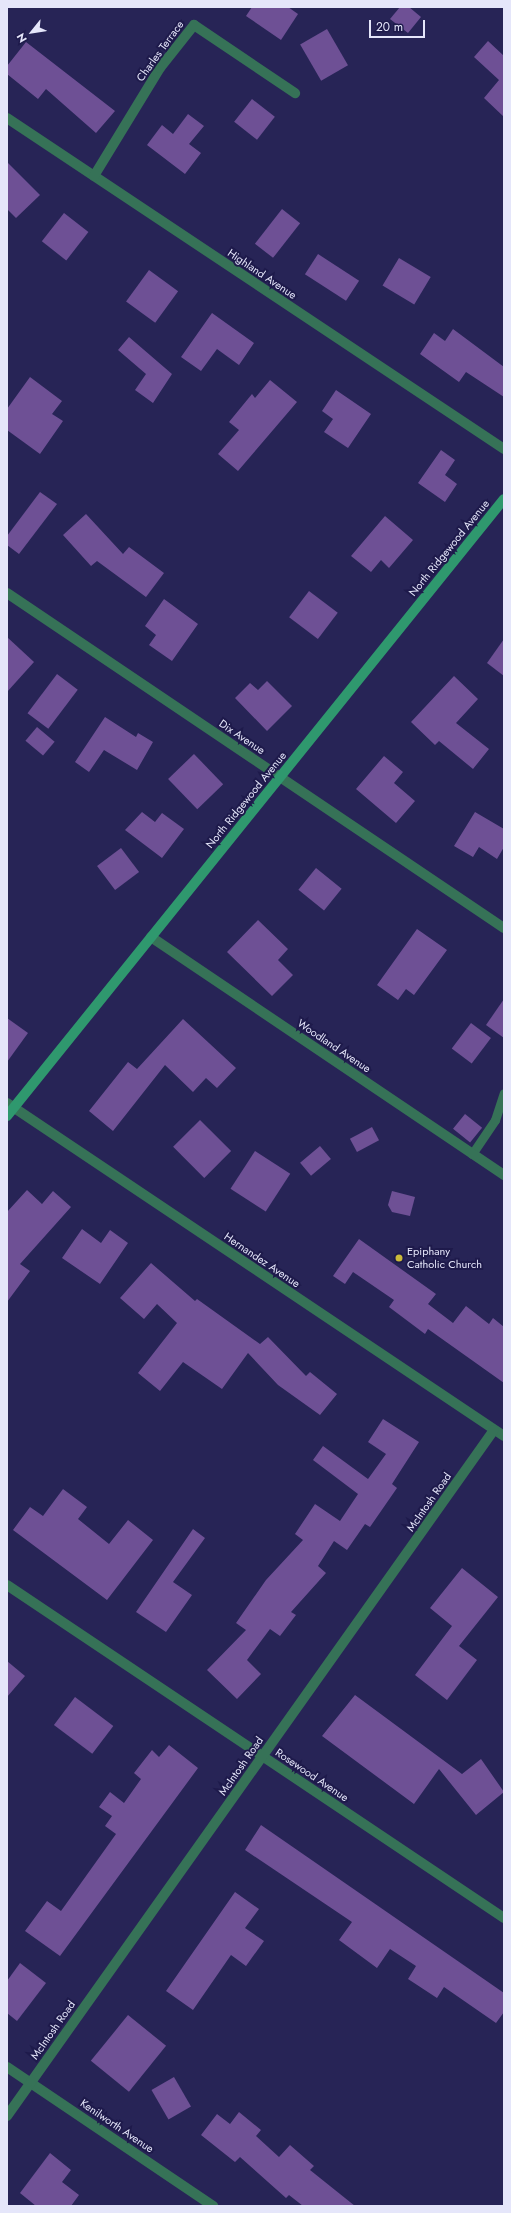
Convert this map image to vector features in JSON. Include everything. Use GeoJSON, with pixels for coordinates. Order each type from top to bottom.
{"type":"FeatureCollection","features":[{"type":"Feature","properties":{"kind":"street","name":"Charles Terrace"},"geometry":{"type":"LineString","coordinates":[[94,176],[160,68],[194,25],[295,93]]}},
{"type":"Feature","properties":{"kind":"street","name":"Highland Avenue"},"geometry":{"type":"LineString","coordinates":[[7,118],[504,449]]}},
{"type":"Feature","properties":{"kind":"street","name":"North Ridgewood Avenue"},"geometry":{"type":"LineString","coordinates":[[7,1116],[10,1105],[151,936],[504,499]]}},
{"type":"Feature","properties":{"kind":"street","name":"Dix Avenue"},"geometry":{"type":"LineString","coordinates":[[7,593],[504,928]]}},
{"type":"Feature","properties":{"kind":"street","name":"Woodland Avenue"},"geometry":{"type":"LineString","coordinates":[[151,936],[504,1175]]}},
{"type":"Feature","properties":{"kind":"street","name":"Hernandez Avenue"},"geometry":{"type":"LineString","coordinates":[[10,1105],[504,1436]]}},
{"type":"Feature","properties":{"kind":"street","name":"McIntosh Road"},"geometry":{"type":"LineString","coordinates":[[7,2116],[494,1430]]}},
{"type":"Feature","properties":{"kind":"street","name":"Rosewood Avenue"},"geometry":{"type":"LineString","coordinates":[[7,1585],[504,1918]]}},
{"type":"Feature","properties":{"kind":"street","name":"Kenilworth Avenue"},"geometry":{"type":"LineString","coordinates":[[7,2067],[213,2206]]}},
{"type":"Feature","properties":{"kind":"lane"},"geometry":{"type":"LineString","coordinates":[[472,1154],[495,1120],[504,1093]]}},
{"type":"Feature","properties":{"kind":"building"},"geometry":{"type":"Polygon","coordinates":[[[252,7],[288,7],[298,14],[281,40],[246,16],[252,7]]]}},
{"type":"Feature","properties":{"kind":"building"},"geometry":{"type":"Polygon","coordinates":[[[400,7],[409,7],[421,17],[408,33],[390,19],[400,7]]]}},
{"type":"Feature","properties":{"kind":"building"},"geometry":{"type":"Polygon","coordinates":[[[327,29],[348,65],[321,81],[300,44],[327,29]]]}},
{"type":"Feature","properties":{"kind":"building"},"geometry":{"type":"Polygon","coordinates":[[[488,41],[504,56],[504,117],[484,98],[499,80],[474,57],[488,41]]]}},
{"type":"Feature","properties":{"kind":"building"},"geometry":{"type":"Polygon","coordinates":[[[26,42],[115,111],[96,133],[46,89],[38,99],[7,74],[7,66],[26,42]]]}},
{"type":"Feature","properties":{"kind":"building"},"geometry":{"type":"Polygon","coordinates":[[[252,99],[275,117],[257,140],[234,122],[252,99]]]}},
{"type":"Feature","properties":{"kind":"building"},"geometry":{"type":"Polygon","coordinates":[[[188,114],[204,126],[189,144],[201,153],[185,174],[147,145],[162,125],[173,134],[188,114]]]}},
{"type":"Feature","properties":{"kind":"building"},"geometry":{"type":"Polygon","coordinates":[[[7,162],[40,195],[16,218],[7,209],[7,162]]]}},
{"type":"Feature","properties":{"kind":"building"},"geometry":{"type":"Polygon","coordinates":[[[282,209],[300,223],[273,258],[255,244],[282,209]]]}},
{"type":"Feature","properties":{"kind":"building"},"geometry":{"type":"Polygon","coordinates":[[[64,213],[88,232],[66,260],[42,241],[64,213]]]}},
{"type":"Feature","properties":{"kind":"building"},"geometry":{"type":"Polygon","coordinates":[[[318,254],[359,281],[346,301],[305,274],[318,254]]]}},
{"type":"Feature","properties":{"kind":"building"},"geometry":{"type":"Polygon","coordinates":[[[399,258],[431,277],[414,304],[383,285],[399,258]]]}},
{"type":"Feature","properties":{"kind":"building"},"geometry":{"type":"Polygon","coordinates":[[[149,270],[178,291],[155,323],[126,302],[149,270]]]}},
{"type":"Feature","properties":{"kind":"building"},"geometry":{"type":"Polygon","coordinates":[[[212,313],[254,343],[239,365],[217,349],[201,371],[181,357],[212,313]]]}},
{"type":"Feature","properties":{"kind":"building"},"geometry":{"type":"Polygon","coordinates":[[[453,329],[504,367],[504,397],[466,372],[459,382],[420,354],[434,333],[445,341],[453,329]]]}},
{"type":"Feature","properties":{"kind":"building"},"geometry":{"type":"Polygon","coordinates":[[[129,337],[172,374],[153,403],[135,390],[146,374],[118,350],[129,337]]]}},
{"type":"Feature","properties":{"kind":"building"},"geometry":{"type":"Polygon","coordinates":[[[30,377],[62,401],[52,414],[63,421],[40,454],[7,430],[7,409],[30,377]]]}},
{"type":"Feature","properties":{"kind":"building"},"geometry":{"type":"Polygon","coordinates":[[[270,380],[297,402],[238,471],[218,454],[239,430],[229,422],[252,394],[255,398],[270,380]]]}},
{"type":"Feature","properties":{"kind":"building"},"geometry":{"type":"Polygon","coordinates":[[[336,390],[371,414],[348,448],[324,432],[333,419],[322,411],[336,390]]]}},
{"type":"Feature","properties":{"kind":"building"},"geometry":{"type":"Polygon","coordinates":[[[441,450],[455,460],[445,475],[457,484],[445,502],[418,483],[441,450]]]}},
{"type":"Feature","properties":{"kind":"building"},"geometry":{"type":"Polygon","coordinates":[[[40,492],[57,504],[19,554],[7,545],[7,536],[40,492]]]}},
{"type":"Feature","properties":{"kind":"building"},"geometry":{"type":"Polygon","coordinates":[[[86,514],[123,554],[129,547],[164,573],[146,597],[97,561],[91,566],[63,535],[86,514]]]}},
{"type":"Feature","properties":{"kind":"building"},"geometry":{"type":"Polygon","coordinates":[[[385,516],[413,540],[389,568],[381,560],[371,572],[351,556],[385,516]]]}},
{"type":"Feature","properties":{"kind":"building"},"geometry":{"type":"Polygon","coordinates":[[[309,591],[338,613],[318,639],[289,617],[309,591]]]}},
{"type":"Feature","properties":{"kind":"building"},"geometry":{"type":"Polygon","coordinates":[[[164,599],[198,624],[172,661],[149,645],[156,635],[145,626],[164,599]]]}},
{"type":"Feature","properties":{"kind":"building"},"geometry":{"type":"Polygon","coordinates":[[[7,637],[34,662],[7,692],[7,637]]]}},
{"type":"Feature","properties":{"kind":"building"},"geometry":{"type":"Polygon","coordinates":[[[504,639],[504,676],[487,663],[504,639]]]}},
{"type":"Feature","properties":{"kind":"building"},"geometry":{"type":"Polygon","coordinates":[[[57,674],[78,690],[48,729],[28,713],[57,674]]]}},
{"type":"Feature","properties":{"kind":"building"},"geometry":{"type":"Polygon","coordinates":[[[454,676],[478,699],[456,723],[489,749],[473,769],[439,741],[435,745],[411,722],[454,676]]]}},
{"type":"Feature","properties":{"kind":"building"},"geometry":{"type":"Polygon","coordinates":[[[267,681],[292,706],[267,731],[235,698],[250,683],[258,690],[267,681]]]}},
{"type":"Feature","properties":{"kind":"building"},"geometry":{"type":"Polygon","coordinates":[[[105,717],[136,737],[138,733],[153,742],[137,770],[104,750],[89,772],[75,762],[105,717]]]}},
{"type":"Feature","properties":{"kind":"building"},"geometry":{"type":"Polygon","coordinates":[[[37,727],[55,742],[43,756],[25,741],[37,727]]]}},
{"type":"Feature","properties":{"kind":"building"},"geometry":{"type":"Polygon","coordinates":[[[194,754],[223,784],[197,809],[168,779],[194,754]]]}},
{"type":"Feature","properties":{"kind":"building"},"geometry":{"type":"Polygon","coordinates":[[[384,756],[403,772],[394,783],[415,801],[396,823],[356,789],[384,756]]]}},
{"type":"Feature","properties":{"kind":"building"},"geometry":{"type":"Polygon","coordinates":[[[142,812],[155,822],[162,813],[184,829],[162,858],[125,830],[142,812]]]}},
{"type":"Feature","properties":{"kind":"building"},"geometry":{"type":"Polygon","coordinates":[[[475,812],[504,829],[504,847],[497,859],[479,847],[473,857],[454,846],[475,812]]]}},
{"type":"Feature","properties":{"kind":"building"},"geometry":{"type":"Polygon","coordinates":[[[121,848],[139,872],[115,890],[97,866],[121,848]]]}},
{"type":"Feature","properties":{"kind":"building"},"geometry":{"type":"Polygon","coordinates":[[[316,868],[342,889],[324,911],[298,890],[316,868]]]}},
{"type":"Feature","properties":{"kind":"building"},"geometry":{"type":"Polygon","coordinates":[[[258,920],[288,949],[278,960],[293,975],[272,996],[227,952],[258,920]]]}},
{"type":"Feature","properties":{"kind":"building"},"geometry":{"type":"Polygon","coordinates":[[[417,929],[447,950],[414,995],[406,989],[398,1000],[377,985],[417,929]]]}},
{"type":"Feature","properties":{"kind":"building"},"geometry":{"type":"Polygon","coordinates":[[[504,999],[504,1038],[486,1025],[504,999]]]}},
{"type":"Feature","properties":{"kind":"building"},"geometry":{"type":"Polygon","coordinates":[[[7,1018],[28,1033],[7,1062],[7,1018]]]}},
{"type":"Feature","properties":{"kind":"building"},"geometry":{"type":"Polygon","coordinates":[[[183,1019],[236,1068],[217,1088],[206,1078],[193,1092],[165,1065],[113,1131],[89,1111],[128,1062],[137,1069],[183,1019]]]}},
{"type":"Feature","properties":{"kind":"building"},"geometry":{"type":"Polygon","coordinates":[[[471,1023],[491,1038],[472,1064],[452,1049],[471,1023]]]}},
{"type":"Feature","properties":{"kind":"building"},"geometry":{"type":"Polygon","coordinates":[[[465,1114],[482,1128],[470,1143],[453,1129],[465,1114]]]}},
{"type":"Feature","properties":{"kind":"building"},"geometry":{"type":"Polygon","coordinates":[[[200,1120],[231,1151],[204,1178],[173,1147],[200,1120]]]}},
{"type":"Feature","properties":{"kind":"building"},"geometry":{"type":"Polygon","coordinates":[[[372,1127],[379,1140],[357,1152],[350,1139],[372,1127]]]}},
{"type":"Feature","properties":{"kind":"building"},"geometry":{"type":"Polygon","coordinates":[[[320,1146],[331,1159],[311,1176],[300,1163],[320,1146]]]}},
{"type":"Feature","properties":{"kind":"building"},"geometry":{"type":"Polygon","coordinates":[[[255,1151],[290,1174],[266,1212],[230,1189],[255,1151]]]}},
{"type":"Feature","properties":{"kind":"building"},"geometry":{"type":"Polygon","coordinates":[[[27,1190],[42,1204],[53,1191],[71,1207],[20,1264],[30,1271],[7,1302],[7,1212],[27,1190]]]}},
{"type":"Feature","properties":{"kind":"building"},"geometry":{"type":"Polygon","coordinates":[[[392,1191],[415,1197],[410,1216],[392,1212],[388,1205],[392,1191]]]}},
{"type":"Feature","properties":{"kind":"building"},"geometry":{"type":"Polygon","coordinates":[[[82,1229],[101,1243],[110,1230],[128,1243],[100,1284],[62,1258],[82,1229]]]}},
{"type":"Feature","properties":{"kind":"building"},"geometry":{"type":"Polygon","coordinates":[[[359,1239],[436,1294],[428,1304],[453,1323],[466,1306],[489,1324],[493,1318],[504,1327],[504,1383],[428,1329],[425,1334],[389,1307],[394,1300],[353,1272],[345,1284],[333,1276],[359,1239]]]}},
{"type":"Feature","properties":{"kind":"building"},"geometry":{"type":"Polygon","coordinates":[[[151,1263],[195,1301],[197,1299],[260,1344],[268,1337],[306,1376],[310,1372],[337,1394],[320,1415],[278,1385],[248,1353],[222,1389],[183,1362],[160,1391],[138,1373],[177,1323],[157,1304],[144,1319],[120,1298],[151,1263]]]}},
{"type":"Feature","properties":{"kind":"building"},"geometry":{"type":"Polygon","coordinates":[[[383,1419],[419,1442],[392,1484],[397,1488],[370,1527],[365,1524],[347,1550],[334,1541],[318,1566],[326,1573],[291,1612],[296,1615],[280,1636],[270,1629],[247,1660],[261,1674],[237,1699],[207,1670],[246,1630],[236,1623],[266,1580],[303,1540],[295,1534],[315,1504],[340,1521],[358,1494],[313,1460],[323,1446],[368,1479],[386,1454],[368,1442],[383,1419]]]}},
{"type":"Feature","properties":{"kind":"building"},"geometry":{"type":"Polygon","coordinates":[[[63,1489],[87,1507],[78,1519],[109,1544],[128,1520],[153,1540],[107,1600],[13,1530],[30,1507],[43,1516],[63,1489]]]}},
{"type":"Feature","properties":{"kind":"building"},"geometry":{"type":"Polygon","coordinates":[[[193,1529],[205,1538],[173,1582],[192,1595],[166,1632],[136,1612],[193,1529]]]}},
{"type":"Feature","properties":{"kind":"building"},"geometry":{"type":"Polygon","coordinates":[[[462,1568],[498,1597],[459,1646],[477,1660],[447,1700],[415,1675],[452,1626],[430,1608],[462,1568]]]}},
{"type":"Feature","properties":{"kind":"building"},"geometry":{"type":"Polygon","coordinates":[[[7,1661],[25,1676],[7,1697],[7,1661]]]}},
{"type":"Feature","properties":{"kind":"building"},"geometry":{"type":"Polygon","coordinates":[[[355,1695],[462,1774],[481,1759],[504,1792],[476,1815],[439,1769],[414,1804],[322,1736],[355,1695]]]}},
{"type":"Feature","properties":{"kind":"building"},"geometry":{"type":"Polygon","coordinates":[[[75,1697],[113,1726],[92,1754],[54,1725],[75,1697]]]}},
{"type":"Feature","properties":{"kind":"building"},"geometry":{"type":"Polygon","coordinates":[[[169,1745],[198,1768],[60,1956],[25,1931],[47,1901],[61,1911],[116,1834],[105,1826],[112,1816],[99,1807],[110,1792],[124,1803],[141,1779],[134,1773],[152,1750],[159,1757],[169,1745]]]}},
{"type":"Feature","properties":{"kind":"building"},"geometry":{"type":"Polygon","coordinates":[[[261,1825],[504,1993],[504,2012],[496,2023],[444,1987],[437,1998],[408,1979],[416,1966],[390,1949],[377,1968],[339,1940],[352,1922],[245,1850],[261,1825]]]}},
{"type":"Feature","properties":{"kind":"building"},"geometry":{"type":"Polygon","coordinates":[[[235,1892],[259,1909],[245,1928],[264,1941],[246,1966],[231,1955],[193,2010],[166,1991],[235,1892]]]}},
{"type":"Feature","properties":{"kind":"building"},"geometry":{"type":"Polygon","coordinates":[[[20,1963],[46,1983],[17,2021],[7,2013],[7,1981],[20,1963]]]}},
{"type":"Feature","properties":{"kind":"building"},"geometry":{"type":"Polygon","coordinates":[[[128,2015],[166,2046],[129,2092],[91,2061],[128,2015]]]}},
{"type":"Feature","properties":{"kind":"building"},"geometry":{"type":"Polygon","coordinates":[[[174,2077],[191,2106],[168,2119],[151,2090],[174,2077]]]}},
{"type":"Feature","properties":{"kind":"building"},"geometry":{"type":"Polygon","coordinates":[[[239,2112],[261,2130],[256,2136],[279,2157],[290,2145],[314,2166],[310,2170],[355,2206],[303,2206],[289,2195],[286,2198],[240,2157],[235,2162],[201,2135],[217,2114],[230,2124],[239,2112]]]}},
{"type":"Feature","properties":{"kind":"building"},"geometry":{"type":"Polygon","coordinates":[[[50,2153],[71,2170],[62,2182],[79,2195],[71,2206],[36,2206],[20,2193],[50,2153]]]}},
{"type":"Feature","properties":{"kind":"place","name":"Epiphany Catholic Church"},"geometry":{"type":"Point","coordinates":[399,1258]}}]}
